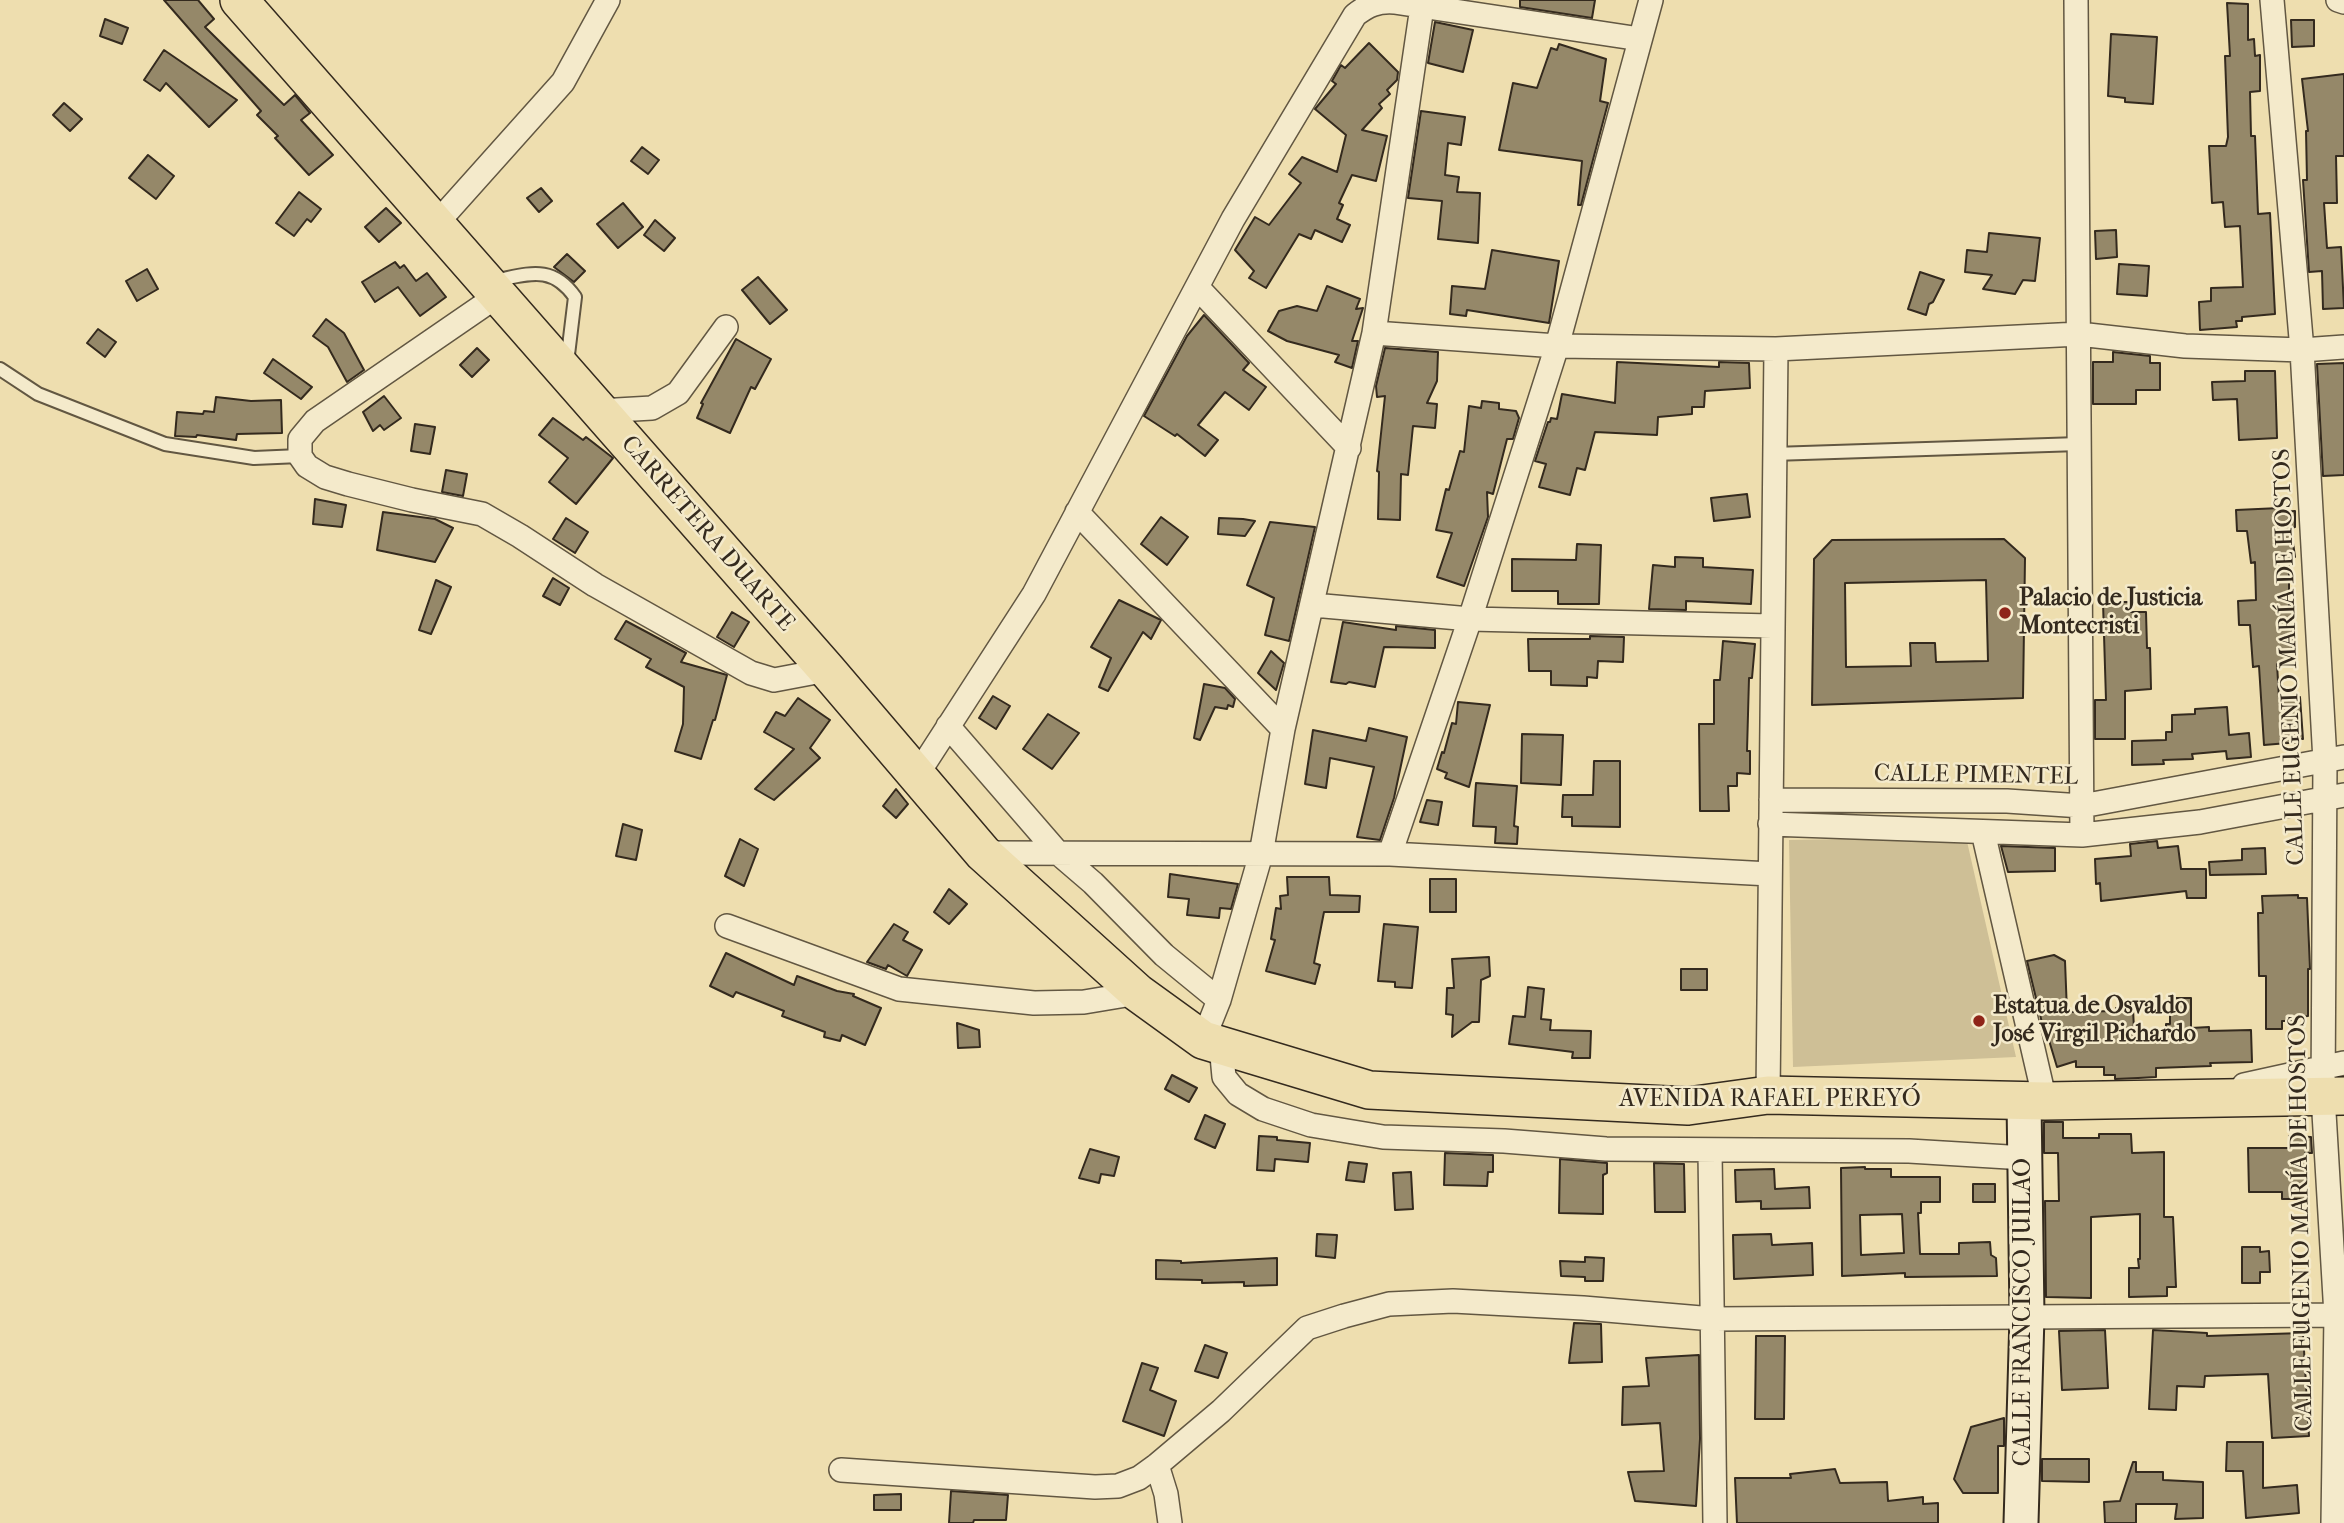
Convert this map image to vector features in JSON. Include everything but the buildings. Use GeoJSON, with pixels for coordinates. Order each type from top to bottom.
{"type":"FeatureCollection","features":[{"type":"Feature","properties":{"kind":"main road","name":"CARRETERA DUARTE"},"geometry":{"type":"LineString","coordinates":[[239,0],[827,670],[983,853],[1138,993],[1212,1043]]}},
{"type":"Feature","properties":{"kind":"main road","name":"AVENIDA RAFAEL PEREYÓ"},"geometry":{"type":"LineString","coordinates":[[1212,1043],[1369,1090],[1688,1106],[1768,1095],[2034,1101],[2191,1097],[2333,1081]]}},
{"type":"Feature","properties":{"kind":"street"},"geometry":{"type":"LineString","coordinates":[[436,224],[563,82],[608,0]]}},
{"type":"Feature","properties":{"kind":"street"},"geometry":{"type":"LineString","coordinates":[[1390,854],[1470,619],[1557,346],[1651,0]]}},
{"type":"Feature","properties":{"kind":"street"},"geometry":{"type":"LineString","coordinates":[[2076,0],[2082,835]]}},
{"type":"Feature","properties":{"kind":"street","name":"CALLE EUGENIO MARÍA DE HOSTOS"},"geometry":{"type":"LineString","coordinates":[[2273,0],[2335,759],[2333,1081],[2336,1315],[2333,1523]]}},
{"type":"Feature","properties":{"kind":"street"},"geometry":{"type":"LineString","coordinates":[[2338,0],[2344,2]]}},
{"type":"Feature","properties":{"kind":"street"},"geometry":{"type":"LineString","coordinates":[[916,775],[1034,594],[1233,219],[1355,15],[1379,1],[1423,2],[1640,39]]}},
{"type":"Feature","properties":{"kind":"street"},"geometry":{"type":"LineString","coordinates":[[1423,2],[1374,333],[1283,729],[1261,854],[1219,1000],[1212,1043],[1224,1077],[1238,1094],[1263,1109],[1311,1125],[1382,1137],[1504,1141],[1606,1149],[1909,1151],[2025,1158]]}},
{"type":"Feature","properties":{"kind":"street"},"geometry":{"type":"LineString","coordinates":[[1197,287],[1349,448]]}},
{"type":"Feature","properties":{"kind":"street"},"geometry":{"type":"LineString","coordinates":[[492,289],[316,421],[300,439],[300,456],[307,466],[325,477],[412,500],[482,514],[595,585],[751,674],[774,680],[827,670]]}},
{"type":"Feature","properties":{"kind":"street"},"geometry":{"type":"LineString","coordinates":[[599,411],[652,408],[678,393],[726,327]]}},
{"type":"Feature","properties":{"kind":"street"},"geometry":{"type":"LineString","coordinates":[[1374,333],[1557,346],[1776,349],[2078,334],[2185,346],[2302,350],[2344,347]]}},
{"type":"Feature","properties":{"kind":"street"},"geometry":{"type":"LineString","coordinates":[[1768,1095],[1776,349]]}},
{"type":"Feature","properties":{"kind":"street"},"geometry":{"type":"LineString","coordinates":[[1077,512],[1283,729]]}},
{"type":"Feature","properties":{"kind":"street"},"geometry":{"type":"LineString","coordinates":[[1313,606],[1470,619],[1772,626]]}},
{"type":"Feature","properties":{"kind":"street"},"geometry":{"type":"LineString","coordinates":[[948,726],[1058,853],[1093,883],[1164,955],[1219,1000]]}},
{"type":"Feature","properties":{"kind":"street","name":"CALLE PIMENTEL"},"geometry":{"type":"LineString","coordinates":[[1771,800],[2007,801],[2082,806],[2335,759]]}},
{"type":"Feature","properties":{"kind":"street"},"geometry":{"type":"LineString","coordinates":[[1770,824],[2082,835],[2200,822],[2335,797]]}},
{"type":"Feature","properties":{"kind":"street","name":"CALLE FRANCISCO JUILAO"},"geometry":{"type":"LineString","coordinates":[[1983,832],[2034,1101],[2025,1158],[2027,1316],[2021,1523]]}},
{"type":"Feature","properties":{"kind":"street"},"geometry":{"type":"LineString","coordinates":[[983,853],[1390,854],[1770,874]]}},
{"type":"Feature","properties":{"kind":"street"},"geometry":{"type":"LineString","coordinates":[[727,926],[899,989],[1034,1003],[1084,1002],[1138,993]]}},
{"type":"Feature","properties":{"kind":"street"},"geometry":{"type":"LineString","coordinates":[[1710,1151],[1715,1523]]}},
{"type":"Feature","properties":{"kind":"street"},"geometry":{"type":"LineString","coordinates":[[841,1470],[1095,1487],[1118,1486],[1139,1478],[1157,1465],[1221,1411],[1307,1328],[1343,1315],[1389,1304],[1453,1301],[1713,1319],[2336,1315]]}},
{"type":"Feature","properties":{"kind":"street"},"geometry":{"type":"LineString","coordinates":[[1157,1465],[1166,1494],[1170,1523]]}},
{"type":"Feature","properties":{"kind":"lane"},"geometry":{"type":"LineString","coordinates":[[492,289],[541,272],[551,274],[569,288],[575,297],[566,374]]}},
{"type":"Feature","properties":{"kind":"lane"},"geometry":{"type":"LineString","coordinates":[[0,369],[38,394],[165,444],[254,458],[300,456]]}},
{"type":"Feature","properties":{"kind":"lane"},"geometry":{"type":"LineString","coordinates":[[1773,454],[2079,444]]}},
{"type":"Feature","properties":{"kind":"shaded area"},"geometry":{"type":"Polygon","coordinates":[[[1966,837],[2016,1057],[1793,1067],[1789,840],[1966,837]]]}},
{"type":"Feature","properties":{"kind":"place","name":"Palacio de Justicia Montecristi"},"geometry":{"type":"Point","coordinates":[2005,613]}},
{"type":"Feature","properties":{"kind":"place","name":"Estatua de Osvaldo José Virgil Pichardo"},"geometry":{"type":"Point","coordinates":[1979,1021]}}]}
